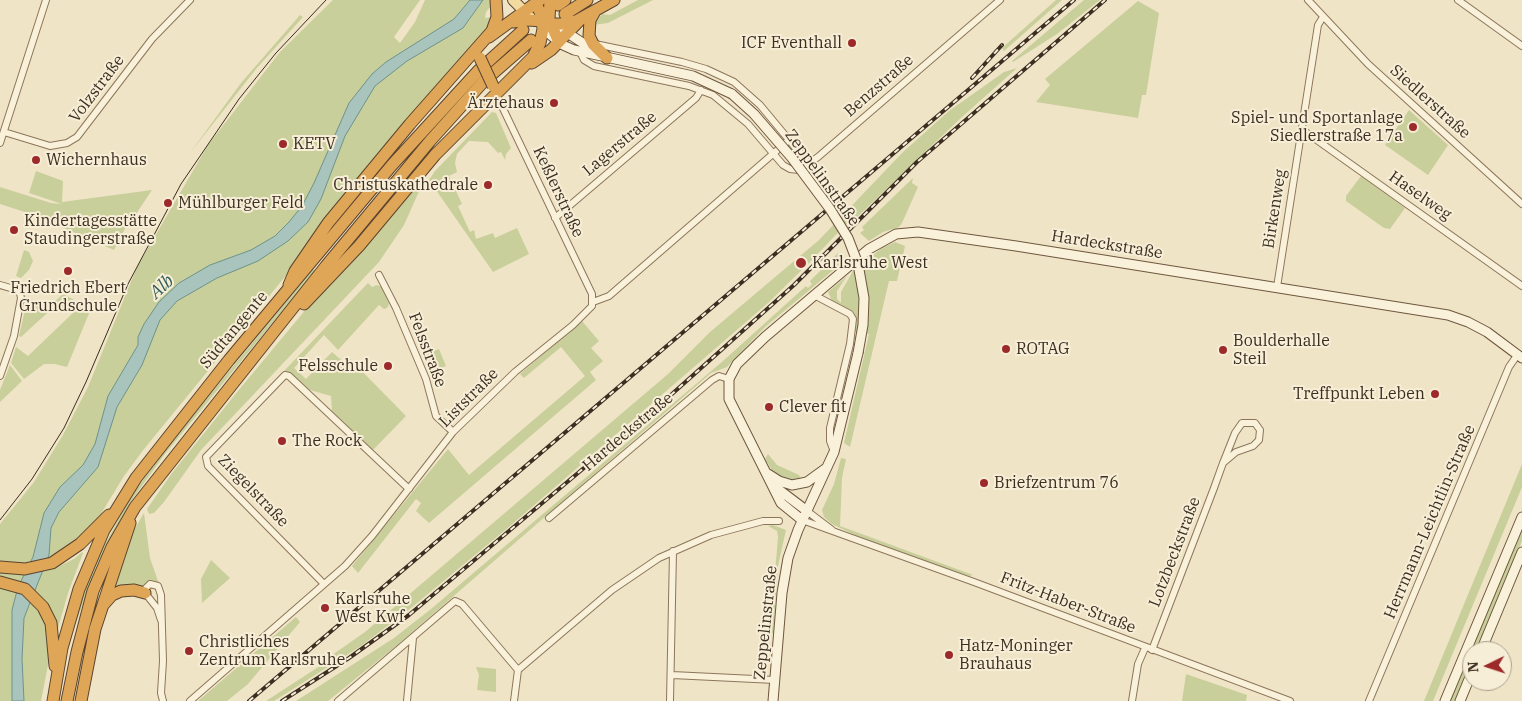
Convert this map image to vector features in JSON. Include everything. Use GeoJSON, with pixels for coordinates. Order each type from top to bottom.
{"type":"FeatureCollection","features":[{"type":"Feature","properties":{"kind":"highway"},"geometry":{"type":"LineString","coordinates":[[285,295],[295,271],[328,223],[410,124],[478,55],[496,21],[496,0]]}},
{"type":"Feature","properties":{"kind":"highway"},"geometry":{"type":"LineString","coordinates":[[565,14],[587,0]]}},
{"type":"Feature","properties":{"kind":"highway"},"geometry":{"type":"LineString","coordinates":[[486,40],[511,23],[543,21],[571,23],[614,0]]}},
{"type":"Feature","properties":{"kind":"highway"},"geometry":{"type":"LineString","coordinates":[[536,1],[543,21]]}},
{"type":"Feature","properties":{"kind":"highway"},"geometry":{"type":"LineString","coordinates":[[536,1],[543,21],[562,37]]}},
{"type":"Feature","properties":{"kind":"highway"},"geometry":{"type":"LineString","coordinates":[[522,69],[537,51],[543,21],[558,2]]}},
{"type":"Feature","properties":{"kind":"highway"},"geometry":{"type":"LineString","coordinates":[[597,9],[591,16],[586,47],[607,58]]}},
{"type":"Feature","properties":{"kind":"highway"},"geometry":{"type":"LineString","coordinates":[[290,313],[307,302],[359,246],[429,161],[494,90],[548,52],[582,18]]}},
{"type":"Feature","properties":{"kind":"highway","name":"Südtangente"},"geometry":{"type":"LineString","coordinates":[[52,701],[62,648],[79,589],[96,548],[117,508],[160,446],[427,125],[478,70],[523,30]]}},
{"type":"Feature","properties":{"kind":"highway","name":"Südtangente"},"geometry":{"type":"LineString","coordinates":[[68,701],[77,652],[94,590],[112,547],[135,507],[326,266],[430,141],[484,81],[531,40]]}},
{"type":"Feature","properties":{"kind":"highway"},"geometry":{"type":"LineString","coordinates":[[478,55],[494,90]]}},
{"type":"Feature","properties":{"kind":"highway"},"geometry":{"type":"LineString","coordinates":[[81,701],[100,610],[135,507]]}},
{"type":"Feature","properties":{"kind":"highway"},"geometry":{"type":"LineString","coordinates":[[0,567],[35,568],[52,563],[69,553],[117,508]]}},
{"type":"Feature","properties":{"kind":"highway"},"geometry":{"type":"LineString","coordinates":[[0,582],[25,589],[43,607],[52,629],[56,682]]}},
{"type":"Feature","properties":{"kind":"highway"},"geometry":{"type":"LineString","coordinates":[[100,610],[108,598],[121,591],[134,590],[145,593]]}},
{"type":"Feature","properties":{"kind":"main road"},"geometry":{"type":"LineString","coordinates":[[513,0],[543,21]]}},
{"type":"Feature","properties":{"kind":"street"},"geometry":{"type":"LineString","coordinates":[[0,143],[46,0]]}},
{"type":"Feature","properties":{"kind":"street","name":"Volzstraße"},"geometry":{"type":"LineString","coordinates":[[4,132],[50,146],[67,143],[77,137],[152,39],[190,0]]}},
{"type":"Feature","properties":{"kind":"street","name":"Benzstraße"},"geometry":{"type":"LineString","coordinates":[[809,164],[1000,0]]}},
{"type":"Feature","properties":{"kind":"street","name":"Siedlerstraße"},"geometry":{"type":"LineString","coordinates":[[1308,0],[1368,64],[1522,204]]}},
{"type":"Feature","properties":{"kind":"street"},"geometry":{"type":"LineString","coordinates":[[1458,0],[1522,46]]}},
{"type":"Feature","properties":{"kind":"street","name":"Birkenweg"},"geometry":{"type":"LineString","coordinates":[[1277,287],[1318,25],[1323,17]]}},
{"type":"Feature","properties":{"kind":"street","name":"Zeppelinstraße"},"geometry":{"type":"LineString","coordinates":[[562,37],[586,47],[682,62],[725,77],[751,96],[809,164]]}},
{"type":"Feature","properties":{"kind":"street","name":"Zeppelinstraße"},"geometry":{"type":"LineString","coordinates":[[586,47],[584,60],[594,66],[701,90],[713,95],[737,112],[774,154]]}},
{"type":"Feature","properties":{"kind":"street","name":"Zeppelinstraße"},"geometry":{"type":"LineString","coordinates":[[607,58],[671,71],[716,85],[746,106],[797,165],[844,230],[858,264],[864,306],[861,338],[834,452],[802,520],[785,573],[773,701]]}},
{"type":"Feature","properties":{"kind":"street","name":"Keßlerstraße"},"geometry":{"type":"LineString","coordinates":[[494,90],[592,294],[593,302]]}},
{"type":"Feature","properties":{"kind":"street","name":"Lagerstraße"},"geometry":{"type":"LineString","coordinates":[[555,218],[696,98],[701,90]]}},
{"type":"Feature","properties":{"kind":"street","name":"Haselweg"},"geometry":{"type":"LineString","coordinates":[[1300,132],[1315,138],[1522,286]]}},
{"type":"Feature","properties":{"kind":"street","name":"Liststraße"},"geometry":{"type":"LineString","coordinates":[[190,701],[324,584],[366,542],[453,432],[515,372],[588,312],[593,302],[609,296],[790,140]]}},
{"type":"Feature","properties":{"kind":"street"},"geometry":{"type":"LineString","coordinates":[[774,154],[782,165],[790,169],[799,170],[809,164]]}},
{"type":"Feature","properties":{"kind":"street","name":"Hardeckstraße"},"geometry":{"type":"LineString","coordinates":[[549,518],[712,380],[719,376],[728,379],[737,364],[750,350],[876,244],[892,236],[910,232],[1016,246],[1448,315],[1478,327],[1520,356]]}},
{"type":"Feature","properties":{"kind":"street","name":"Felsstraße"},"geometry":{"type":"LineString","coordinates":[[379,275],[396,308],[426,379],[436,416],[453,432]]}},
{"type":"Feature","properties":{"kind":"street"},"geometry":{"type":"LineString","coordinates":[[0,285],[20,293],[21,303],[14,336],[0,376]]}},
{"type":"Feature","properties":{"kind":"street"},"geometry":{"type":"LineString","coordinates":[[814,295],[850,314],[853,319],[850,344],[830,438],[834,452]]}},
{"type":"Feature","properties":{"kind":"street","name":"Herrmann-Leichtlin-Straße"},"geometry":{"type":"LineString","coordinates":[[1369,701],[1509,367],[1520,356]]}},
{"type":"Feature","properties":{"kind":"street","name":"Ziegelstraße"},"geometry":{"type":"LineString","coordinates":[[324,584],[230,490],[206,461],[206,456],[285,375],[289,376],[409,489]]}},
{"type":"Feature","properties":{"kind":"street"},"geometry":{"type":"LineString","coordinates":[[728,379],[729,399],[781,503],[802,520]]}},
{"type":"Feature","properties":{"kind":"street","name":"Lotzbeckstraße"},"geometry":{"type":"LineString","coordinates":[[1152,650],[1223,464],[1239,426],[1247,421],[1255,423],[1260,430],[1259,440],[1253,446],[1236,452],[1223,464]]}},
{"type":"Feature","properties":{"kind":"street"},"geometry":{"type":"LineString","coordinates":[[766,472],[786,484],[797,484],[816,476],[828,465]]}},
{"type":"Feature","properties":{"kind":"street"},"geometry":{"type":"LineString","coordinates":[[773,486],[807,511]]}},
{"type":"Feature","properties":{"kind":"street","name":"Fritz-Haber-Straße"},"geometry":{"type":"LineString","coordinates":[[807,511],[835,532]]}},
{"type":"Feature","properties":{"kind":"street"},"geometry":{"type":"LineString","coordinates":[[1445,701],[1522,517]]}},
{"type":"Feature","properties":{"kind":"street","name":"Fritz-Haber-Straße"},"geometry":{"type":"LineString","coordinates":[[802,520],[974,582],[1145,648],[1290,701]]}},
{"type":"Feature","properties":{"kind":"street"},"geometry":{"type":"LineString","coordinates":[[514,701],[518,670],[612,590],[645,567],[674,551],[711,535],[763,521],[779,521]]}},
{"type":"Feature","properties":{"kind":"street"},"geometry":{"type":"LineString","coordinates":[[670,701],[674,551]]}},
{"type":"Feature","properties":{"kind":"street"},"geometry":{"type":"LineString","coordinates":[[1485,641],[1522,552]]}},
{"type":"Feature","properties":{"kind":"street"},"geometry":{"type":"LineString","coordinates":[[161,620],[157,608],[145,593],[145,589],[150,584],[156,585],[159,589],[161,620],[163,701]]}},
{"type":"Feature","properties":{"kind":"street"},"geometry":{"type":"LineString","coordinates":[[338,701],[413,638],[452,602],[457,601],[462,604],[518,670]]}},
{"type":"Feature","properties":{"kind":"street"},"geometry":{"type":"LineString","coordinates":[[407,701],[413,638]]}},
{"type":"Feature","properties":{"kind":"street"},"geometry":{"type":"LineString","coordinates":[[1132,701],[1139,662],[1145,648]]}},
{"type":"Feature","properties":{"kind":"street"},"geometry":{"type":"LineString","coordinates":[[672,676],[775,680]]}},
{"type":"Feature","properties":{"kind":"green space"},"geometry":{"type":"Polygon","coordinates":[[[333,0],[420,0],[394,37],[400,43],[415,22],[425,0],[496,0],[486,12],[485,18],[492,17],[491,25],[144,449],[124,476],[93,527],[58,554],[53,569],[83,553],[68,593],[57,632],[50,610],[43,599],[40,611],[46,622],[50,655],[41,701],[0,701],[0,524],[34,482],[63,435],[88,387],[137,267],[208,145],[280,52],[333,0]]]}},
{"type":"Feature","properties":{"kind":"green space"},"geometry":{"type":"Polygon","coordinates":[[[638,0],[653,0],[608,23],[593,25],[602,14],[610,15],[638,0]]]}},
{"type":"Feature","properties":{"kind":"green space"},"geometry":{"type":"Polygon","coordinates":[[[1056,0],[1062,0],[1004,51],[1002,48],[1056,0]]]}},
{"type":"Feature","properties":{"kind":"green space"},"geometry":{"type":"Polygon","coordinates":[[[1084,0],[1100,0],[1057,34],[1012,61],[1084,0]]]}},
{"type":"Feature","properties":{"kind":"green space"},"geometry":{"type":"Polygon","coordinates":[[[1138,1],[1159,13],[1146,95],[1142,95],[1138,118],[1036,102],[1050,85],[1045,79],[1138,1]]]}},
{"type":"Feature","properties":{"kind":"green space"},"geometry":{"type":"Polygon","coordinates":[[[300,15],[303,17],[256,69],[190,153],[241,83],[300,15]]]}},
{"type":"Feature","properties":{"kind":"green space"},"geometry":{"type":"Polygon","coordinates":[[[1017,68],[962,117],[854,220],[850,217],[846,221],[847,223],[812,260],[768,303],[510,526],[411,608],[361,646],[274,701],[266,701],[320,666],[325,660],[365,632],[668,374],[710,332],[819,240],[903,152],[949,111],[1004,72],[1017,68]]]}},
{"type":"Feature","properties":{"kind":"green space","name":"Spiel- und Sportanlage Siedlerstraße 17a"},"geometry":{"type":"Polygon","coordinates":[[[1409,110],[1448,145],[1428,175],[1385,145],[1409,110]]]}},
{"type":"Feature","properties":{"kind":"green space"},"geometry":{"type":"Polygon","coordinates":[[[492,112],[496,113],[511,148],[506,154],[505,160],[501,152],[498,153],[488,142],[469,141],[457,154],[455,163],[457,172],[449,176],[462,204],[458,206],[470,232],[474,230],[476,239],[493,233],[495,238],[517,228],[529,254],[493,272],[429,180],[435,171],[492,112]]]}},
{"type":"Feature","properties":{"kind":"green space"},"geometry":{"type":"Polygon","coordinates":[[[36,171],[63,181],[62,202],[152,190],[134,217],[130,219],[114,250],[34,215],[0,204],[0,187],[51,203],[62,204],[29,193],[36,171]]]}},
{"type":"Feature","properties":{"kind":"green space"},"geometry":{"type":"Polygon","coordinates":[[[1361,176],[1405,208],[1390,229],[1384,228],[1346,201],[1346,196],[1361,176]]]}},
{"type":"Feature","properties":{"kind":"green space"},"geometry":{"type":"Polygon","coordinates":[[[913,178],[912,183],[918,187],[902,223],[899,227],[883,232],[869,241],[860,233],[864,230],[862,227],[913,178]]]}},
{"type":"Feature","properties":{"kind":"green space"},"geometry":{"type":"Polygon","coordinates":[[[420,181],[421,187],[404,225],[379,262],[201,450],[164,502],[154,513],[149,514],[147,509],[172,473],[238,391],[312,302],[420,181]]]}},
{"type":"Feature","properties":{"kind":"green space"},"geometry":{"type":"Polygon","coordinates":[[[895,242],[905,246],[897,281],[889,281],[850,447],[844,443],[869,334],[855,331],[857,319],[854,312],[832,301],[828,292],[847,276],[837,291],[837,299],[841,303],[841,292],[853,271],[882,248],[895,242]]]}},
{"type":"Feature","properties":{"kind":"green space"},"geometry":{"type":"Polygon","coordinates":[[[24,250],[29,252],[33,261],[29,270],[21,278],[16,276],[24,250]]]}},
{"type":"Feature","properties":{"kind":"green space"},"geometry":{"type":"Polygon","coordinates":[[[838,253],[843,262],[765,327],[727,367],[711,373],[396,646],[328,701],[296,701],[394,638],[431,609],[723,361],[806,286],[808,288],[812,284],[810,281],[838,253]]]}},
{"type":"Feature","properties":{"kind":"green space"},"geometry":{"type":"Polygon","coordinates":[[[313,269],[315,271],[165,454],[129,504],[97,565],[72,634],[83,595],[98,557],[132,495],[176,436],[313,269]]]}},
{"type":"Feature","properties":{"kind":"green space"},"geometry":{"type":"Polygon","coordinates":[[[368,283],[372,287],[377,285],[382,287],[389,304],[387,308],[384,309],[379,305],[338,350],[324,335],[294,368],[306,379],[332,352],[346,364],[350,359],[406,416],[373,450],[332,411],[331,396],[310,390],[289,372],[283,372],[368,283]]]}},
{"type":"Feature","properties":{"kind":"green space"},"geometry":{"type":"Polygon","coordinates":[[[63,294],[89,308],[90,311],[67,367],[44,364],[24,379],[11,363],[16,347],[28,356],[75,311],[69,304],[64,308],[57,304],[21,337],[19,336],[27,301],[31,300],[49,307],[63,294]]]}},
{"type":"Feature","properties":{"kind":"green space"},"geometry":{"type":"Polygon","coordinates":[[[582,321],[599,341],[591,348],[603,361],[590,372],[596,380],[429,523],[416,511],[421,503],[416,499],[358,573],[352,566],[448,449],[469,475],[585,376],[561,347],[524,378],[520,374],[582,321]]]}},
{"type":"Feature","properties":{"kind":"green space"},"geometry":{"type":"Polygon","coordinates":[[[439,349],[446,366],[431,372],[424,355],[439,349]]]}},
{"type":"Feature","properties":{"kind":"green space"},"geometry":{"type":"Polygon","coordinates":[[[10,365],[22,381],[0,402],[0,390],[10,365]]]}},
{"type":"Feature","properties":{"kind":"green space"},"geometry":{"type":"Polygon","coordinates":[[[768,454],[777,465],[799,475],[801,480],[783,480],[774,474],[765,459],[768,454]]]}},
{"type":"Feature","properties":{"kind":"green space"},"geometry":{"type":"Polygon","coordinates":[[[841,458],[846,459],[842,478],[840,526],[973,575],[970,576],[938,566],[863,539],[832,524],[824,517],[822,510],[834,484],[841,458]]]}},
{"type":"Feature","properties":{"kind":"green space"},"geometry":{"type":"Polygon","coordinates":[[[1522,464],[1522,487],[1433,701],[1424,701],[1522,464]]]}},
{"type":"Feature","properties":{"kind":"green space"},"geometry":{"type":"Polygon","coordinates":[[[144,513],[150,558],[159,584],[150,581],[142,589],[110,592],[131,535],[144,513]]]}},
{"type":"Feature","properties":{"kind":"green space"},"geometry":{"type":"Polygon","coordinates":[[[773,525],[786,530],[778,566],[773,633],[770,633],[778,537],[777,531],[768,526],[773,525]]]}},
{"type":"Feature","properties":{"kind":"green space"},"geometry":{"type":"Polygon","coordinates":[[[1522,527],[1522,541],[1480,641],[1475,641],[1522,527]]]}},
{"type":"Feature","properties":{"kind":"green space"},"geometry":{"type":"Polygon","coordinates":[[[211,560],[230,578],[202,603],[201,579],[211,560]]]}},
{"type":"Feature","properties":{"kind":"green space"},"geometry":{"type":"Polygon","coordinates":[[[296,617],[300,622],[248,684],[227,701],[198,701],[296,617]]]}},
{"type":"Feature","properties":{"kind":"green space"},"geometry":{"type":"Polygon","coordinates":[[[476,667],[496,669],[496,692],[477,690],[479,675],[476,667]]]}},
{"type":"Feature","properties":{"kind":"green space"},"geometry":{"type":"Polygon","coordinates":[[[1462,672],[1462,686],[1456,701],[1450,701],[1462,672]]]}},
{"type":"Feature","properties":{"kind":"green space"},"geometry":{"type":"Polygon","coordinates":[[[1186,674],[1247,695],[1246,701],[1182,701],[1186,674]]]}},
{"type":"Feature","properties":{"kind":"water"},"geometry":{"type":"Polygon","coordinates":[[[470,0],[483,0],[463,28],[407,61],[375,86],[345,136],[321,199],[308,222],[288,241],[258,261],[217,278],[177,301],[160,320],[142,365],[117,407],[98,467],[59,512],[51,528],[49,555],[24,618],[22,659],[24,701],[12,701],[12,610],[18,587],[33,557],[44,513],[60,487],[83,465],[95,444],[108,396],[138,345],[138,337],[144,324],[159,302],[179,283],[210,265],[251,250],[275,236],[302,206],[349,103],[372,74],[386,62],[454,19],[470,0]]]}},
{"type":"Feature","properties":{"kind":"tram line"},"geometry":{"type":"LineString","coordinates":[[0,520],[32,479],[64,428],[128,284],[181,184],[239,99],[276,53],[326,0]]}},
{"type":"Feature","properties":{"kind":"railway"},"geometry":{"type":"LineString","coordinates":[[249,701],[1074,0]]}},
{"type":"Feature","properties":{"kind":"railway"},"geometry":{"type":"LineString","coordinates":[[282,701],[349,658],[409,615],[672,394],[794,285],[917,162],[1105,0]]}},
{"type":"Feature","properties":{"kind":"railway"},"geometry":{"type":"LineString","coordinates":[[972,78],[1002,45]]}},
{"type":"Feature","properties":{"kind":"place","name":"ICF Eventhall"},"geometry":{"type":"Point","coordinates":[852,43]}},
{"type":"Feature","properties":{"kind":"place","name":"Ärztehaus"},"geometry":{"type":"Point","coordinates":[554,103]}},
{"type":"Feature","properties":{"kind":"place","name":"Spiel- und Sportanlage Siedlerstraße 17a"},"geometry":{"type":"Point","coordinates":[1413,127]}},
{"type":"Feature","properties":{"kind":"place","name":"KETV"},"geometry":{"type":"Point","coordinates":[283,144]}},
{"type":"Feature","properties":{"kind":"place","name":"Wichernhaus"},"geometry":{"type":"Point","coordinates":[36,160]}},
{"type":"Feature","properties":{"kind":"place","name":"Christuskathedrale"},"geometry":{"type":"Point","coordinates":[488,185]}},
{"type":"Feature","properties":{"kind":"place","name":"Mühlburger Feld"},"geometry":{"type":"Point","coordinates":[168,203]}},
{"type":"Feature","properties":{"kind":"place","name":"Kindertagesstätte Staudingerstraße"},"geometry":{"type":"Point","coordinates":[14,230]}},
{"type":"Feature","properties":{"kind":"place","name":"Karlsruhe West"},"geometry":{"type":"Point","coordinates":[801,263]}},
{"type":"Feature","properties":{"kind":"place","name":"Friedrich Ebert Grundschule"},"geometry":{"type":"Point","coordinates":[68,271]}},
{"type":"Feature","properties":{"kind":"place","name":"ROTAG"},"geometry":{"type":"Point","coordinates":[1006,349]}},
{"type":"Feature","properties":{"kind":"place","name":"Boulderhalle Steil"},"geometry":{"type":"Point","coordinates":[1223,350]}},
{"type":"Feature","properties":{"kind":"place","name":"Felsschule"},"geometry":{"type":"Point","coordinates":[388,366]}},
{"type":"Feature","properties":{"kind":"place","name":"Treffpunkt Leben"},"geometry":{"type":"Point","coordinates":[1435,394]}},
{"type":"Feature","properties":{"kind":"place","name":"Clever fit"},"geometry":{"type":"Point","coordinates":[769,407]}},
{"type":"Feature","properties":{"kind":"place","name":"The Rock"},"geometry":{"type":"Point","coordinates":[282,441]}},
{"type":"Feature","properties":{"kind":"place","name":"Briefzentrum 76"},"geometry":{"type":"Point","coordinates":[984,483]}},
{"type":"Feature","properties":{"kind":"place","name":"Karlsruhe West Kwf"},"geometry":{"type":"Point","coordinates":[325,608]}},
{"type":"Feature","properties":{"kind":"place","name":"Christliches Zentrum Karlsruhe"},"geometry":{"type":"Point","coordinates":[189,651]}},
{"type":"Feature","properties":{"kind":"place","name":"Hatz-Moninger Brauhaus"},"geometry":{"type":"Point","coordinates":[949,655]}},
{"type":"Feature","properties":{"kind":"water label","name":"Alb"},"geometry":{"type":"Point","coordinates":[162,287]}}]}
